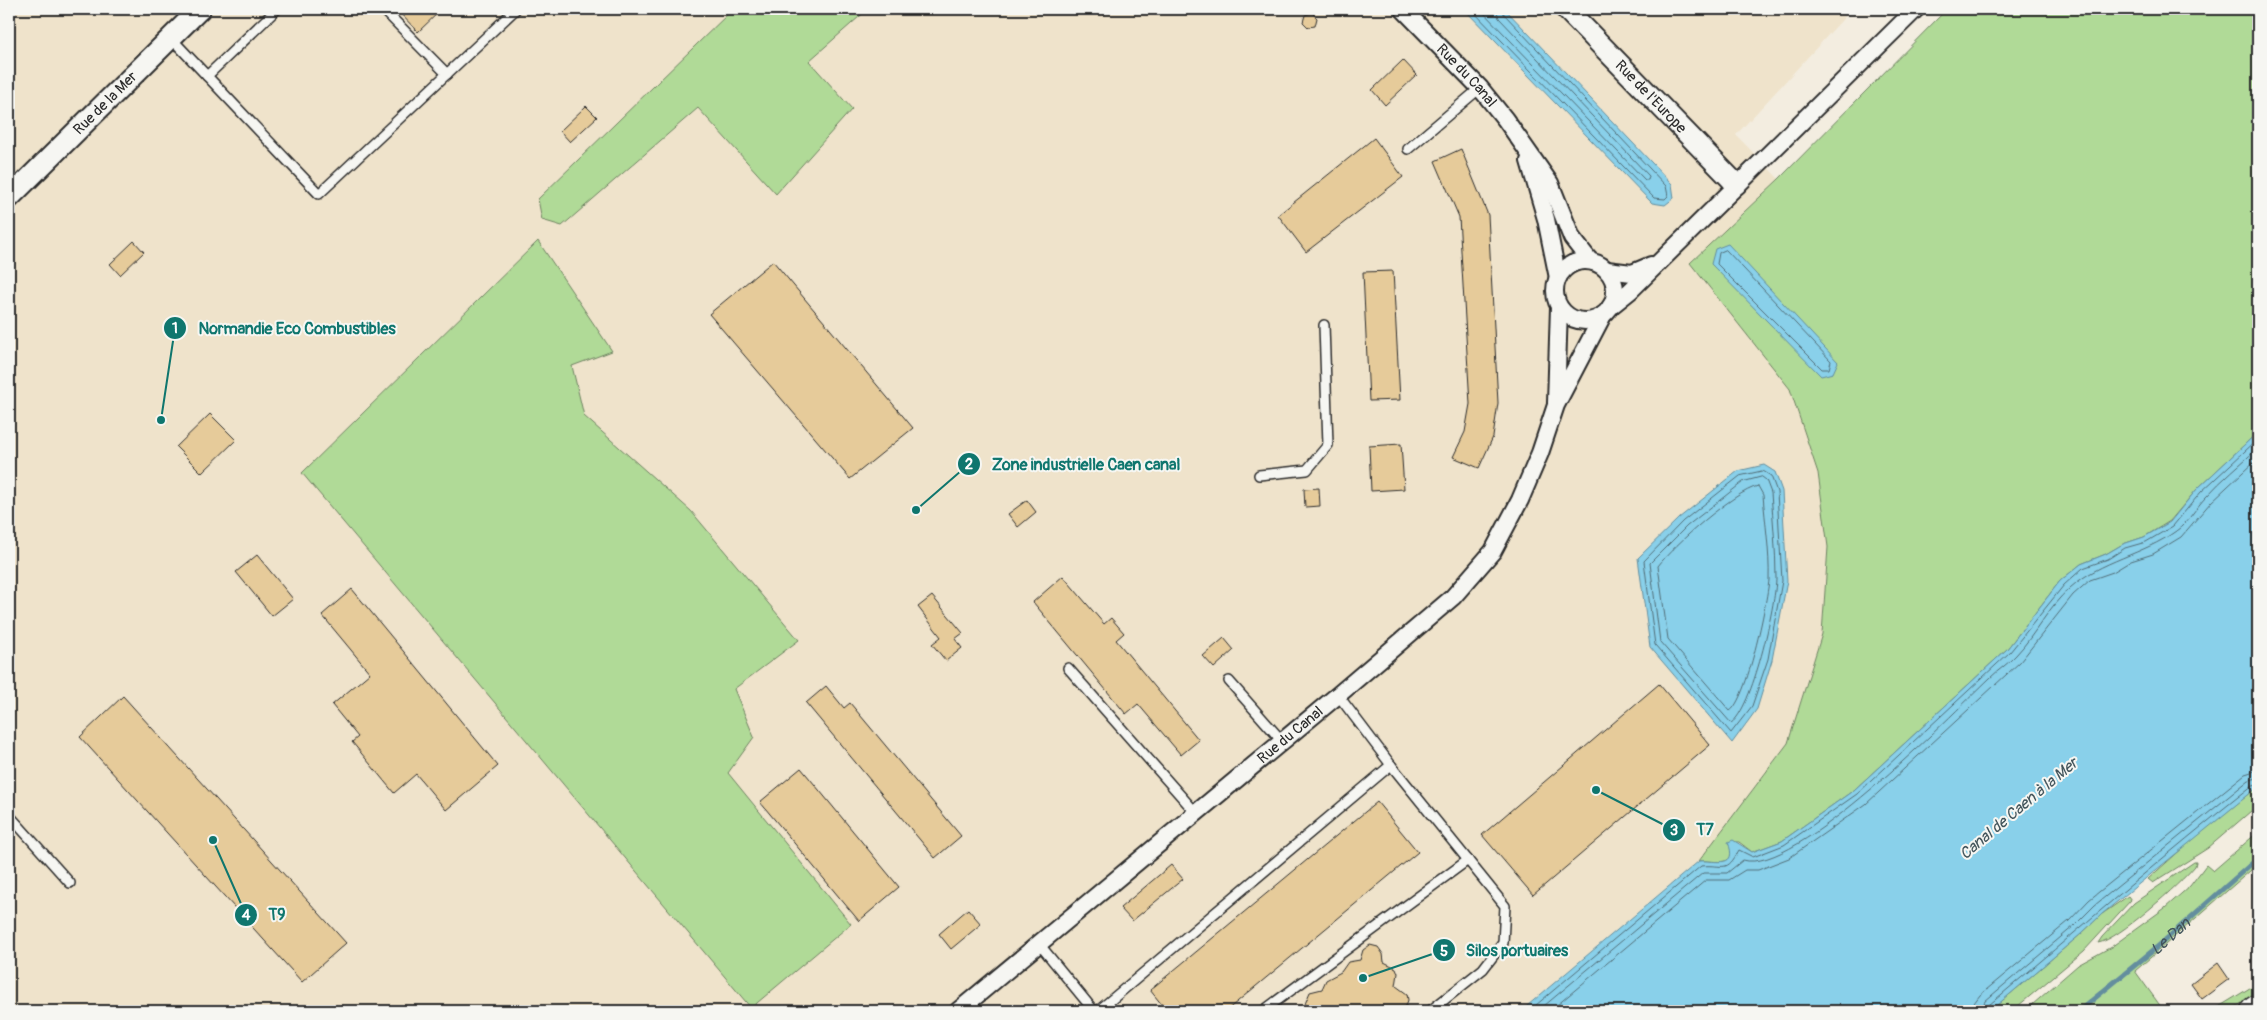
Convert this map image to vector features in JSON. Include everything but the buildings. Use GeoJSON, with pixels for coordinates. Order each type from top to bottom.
{"type":"FeatureCollection","features":[{"type":"Feature","properties":{"kind":"street","name":"Rue de la Mer"},"geometry":{"type":"LineString","coordinates":[[9,198],[200,9]]}},
{"type":"Feature","properties":{"kind":"street","name":"Rue du Canal"},"geometry":{"type":"LineString","coordinates":[[958,1011],[1040,945],[1453,597],[1492,551],[1520,500],[1540,453],[1556,405],[1607,311],[1615,288],[1608,270],[1590,261],[1572,238],[1550,183],[1480,88],[1403,9]]}},
{"type":"Feature","properties":{"kind":"street","name":"Rue de l'Europe"},"geometry":{"type":"LineString","coordinates":[[1566,9],[1736,184]]}},
{"type":"Feature","properties":{"kind":"street"},"geometry":{"type":"LineString","coordinates":[[1560,306],[1575,319],[1585,321],[1607,311],[1630,291],[1736,184],[1916,9]]}},
{"type":"Feature","properties":{"kind":"street","name":"Rue du Canal"},"geometry":{"type":"LineString","coordinates":[[1525,149],[1546,219],[1558,278],[1555,288],[1560,306],[1556,405]]}},
{"type":"Feature","properties":{"kind":"street"},"geometry":{"type":"LineString","coordinates":[[1558,278],[1571,264],[1580,261],[1590,261]]}},
{"type":"Feature","properties":{"kind":"street"},"geometry":{"type":"LineString","coordinates":[[1608,270],[1632,272],[1658,262]]}},
{"type":"Feature","properties":{"kind":"lane"},"geometry":{"type":"LineString","coordinates":[[207,76],[277,9]]}},
{"type":"Feature","properties":{"kind":"lane"},"geometry":{"type":"LineString","coordinates":[[383,9],[447,74]]}},
{"type":"Feature","properties":{"kind":"lane"},"geometry":{"type":"LineString","coordinates":[[171,38],[319,194],[516,9]]}},
{"type":"Feature","properties":{"kind":"lane"},"geometry":{"type":"LineString","coordinates":[[1408,149],[1480,88]]}},
{"type":"Feature","properties":{"kind":"lane"},"geometry":{"type":"LineString","coordinates":[[1260,475],[1307,470],[1328,445],[1324,325]]}},
{"type":"Feature","properties":{"kind":"lane"},"geometry":{"type":"LineString","coordinates":[[1068,668],[1196,813]]}},
{"type":"Feature","properties":{"kind":"lane"},"geometry":{"type":"LineString","coordinates":[[1229,681],[1282,741]]}},
{"type":"Feature","properties":{"kind":"lane"},"geometry":{"type":"LineString","coordinates":[[1338,695],[1391,765],[1506,906],[1504,943],[1483,969],[1430,1011]]}},
{"type":"Feature","properties":{"kind":"lane"},"geometry":{"type":"LineString","coordinates":[[1098,1011],[1391,765]]}},
{"type":"Feature","properties":{"kind":"lane"},"geometry":{"type":"LineString","coordinates":[[9,815],[70,883]]}},
{"type":"Feature","properties":{"kind":"lane"},"geometry":{"type":"LineString","coordinates":[[1263,1011],[1468,860]]}},
{"type":"Feature","properties":{"kind":"lane"},"geometry":{"type":"LineString","coordinates":[[1040,945],[1094,1011]]}},
{"type":"Feature","properties":{"kind":"shaded area"},"geometry":{"type":"Polygon","coordinates":[[[9,9],[1852,9],[1736,135],[1779,179],[1690,263],[1790,389],[1818,473],[1828,547],[1822,634],[1788,743],[1699,861],[1521,1011],[9,1011],[9,9]]]}},
{"type":"Feature","properties":{"kind":"green space"},"geometry":{"type":"Polygon","coordinates":[[[733,9],[868,9],[809,61],[852,109],[776,194],[698,108],[562,226],[542,220],[538,199],[733,9]]]}},
{"type":"Feature","properties":{"kind":"green space"},"geometry":{"type":"Polygon","coordinates":[[[1947,9],[2258,9],[2258,432],[2197,489],[2170,521],[2144,537],[2123,544],[2106,554],[2081,564],[2060,581],[2007,649],[1854,790],[1782,841],[1752,852],[1739,842],[1729,842],[1731,856],[1728,860],[1719,862],[1699,861],[1788,743],[1822,634],[1828,547],[1818,473],[1790,389],[1690,263],[1779,179],[1947,9]]]}},
{"type":"Feature","properties":{"kind":"green space"},"geometry":{"type":"Polygon","coordinates":[[[538,241],[612,351],[572,366],[584,416],[691,511],[799,640],[734,689],[754,737],[728,773],[851,924],[751,1008],[302,473],[538,241]]]}},
{"type":"Feature","properties":{"kind":"green space"},"geometry":{"type":"Polygon","coordinates":[[[2258,787],[2258,805],[2208,848],[2153,883],[2148,879],[2194,838],[2258,787]]]}},
{"type":"Feature","properties":{"kind":"green space"},"geometry":{"type":"Polygon","coordinates":[[[2258,832],[2258,864],[2135,971],[2164,1011],[2025,1011],[2078,965],[2111,947],[2165,908],[2190,886],[2206,865],[2213,871],[2258,832]]]}},
{"type":"Feature","properties":{"kind":"green space"},"geometry":{"type":"Polygon","coordinates":[[[2196,862],[2195,866],[2188,874],[2149,910],[2120,932],[2098,943],[2134,903],[2196,862]]]}},
{"type":"Feature","properties":{"kind":"green space"},"geometry":{"type":"Polygon","coordinates":[[[2128,896],[2131,900],[2084,951],[2012,1011],[1990,1011],[2102,914],[2128,896]]]}},
{"type":"Feature","properties":{"kind":"green space"},"geometry":{"type":"Polygon","coordinates":[[[2258,983],[2258,993],[2229,1011],[2212,1011],[2258,983]]]}},
{"type":"Feature","properties":{"kind":"water"},"geometry":{"type":"Polygon","coordinates":[[[1464,9],[1505,9],[1672,184],[1674,198],[1665,205],[1652,203],[1464,9]]]}},
{"type":"Feature","properties":{"kind":"water"},"geometry":{"type":"Polygon","coordinates":[[[1728,244],[1838,362],[1833,373],[1821,376],[1711,264],[1715,249],[1728,244]]]}},
{"type":"Feature","properties":{"kind":"water","name":"Canal de Caen à la Mer"},"geometry":{"type":"Polygon","coordinates":[[[2258,432],[2258,787],[2102,914],[1990,1011],[1521,1011],[1699,861],[1719,862],[1728,860],[1730,851],[1728,842],[1733,840],[1752,852],[1782,841],[1854,790],[2007,649],[2060,581],[2081,564],[2106,554],[2123,544],[2144,537],[2170,522],[2197,489],[2258,432]]]}},
{"type":"Feature","properties":{"kind":"water"},"geometry":{"type":"Polygon","coordinates":[[[1764,465],[1775,472],[1782,491],[1787,581],[1772,660],[1757,709],[1732,743],[1650,647],[1638,558],[1679,518],[1738,471],[1764,465]]]}},
{"type":"Feature","properties":{"kind":"waterway","name":"Le Dan"},"geometry":{"type":"LineString","coordinates":[[2079,1011],[2156,948],[2258,858]]}},
{"type":"Feature","properties":{"kind":"place","name":"Normandie Eco Combustibles"},"geometry":{"type":"Point","coordinates":[161,420]}},
{"type":"Feature","properties":{"kind":"place","name":"Zone industrielle Caen canal"},"geometry":{"type":"Point","coordinates":[916,510]}},
{"type":"Feature","properties":{"kind":"place","name":"T7"},"geometry":{"type":"Point","coordinates":[1596,790]}},
{"type":"Feature","properties":{"kind":"place","name":"T9"},"geometry":{"type":"Point","coordinates":[213,840]}},
{"type":"Feature","properties":{"kind":"place","name":"Silos portuaires"},"geometry":{"type":"Point","coordinates":[1363,978]}}]}
